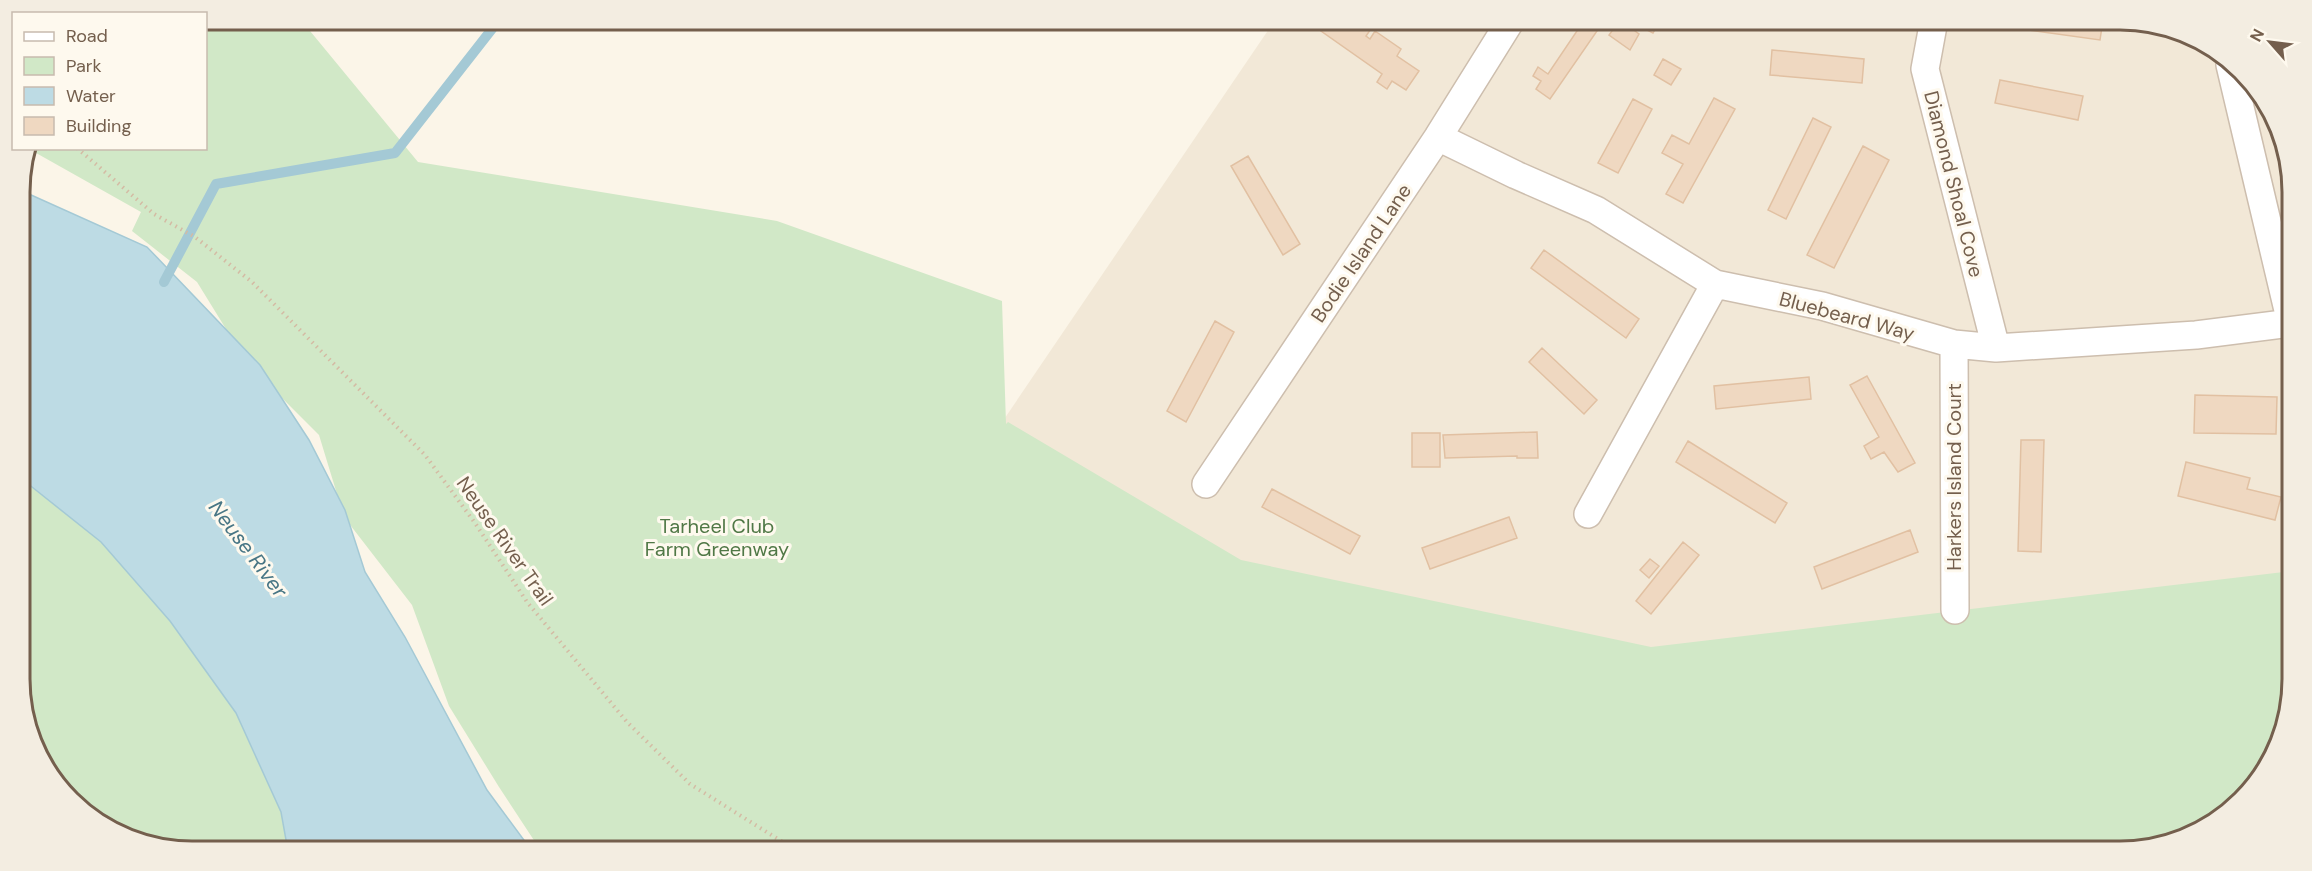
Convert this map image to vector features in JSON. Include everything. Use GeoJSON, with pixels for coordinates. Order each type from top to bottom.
{"type":"FeatureCollection","features":[{"type":"Feature","properties":{"kind":"street","name":"Bodie Island Lane"},"geometry":{"type":"LineString","coordinates":[[1206,484],[1438,137],[1504,30]]}},
{"type":"Feature","properties":{"kind":"street","name":"Diamond Shoal Cove"},"geometry":{"type":"LineString","coordinates":[[1932,30],[1925,69],[1996,348]]}},
{"type":"Feature","properties":{"kind":"street"},"geometry":{"type":"LineString","coordinates":[[2232,75],[2282,285]]}},
{"type":"Feature","properties":{"kind":"street","name":"Bluebeard Way"},"geometry":{"type":"LineString","coordinates":[[1438,137],[1596,210],[1715,284],[1822,306],[1954,344],[1996,348],[2196,335],[2282,324]]}},
{"type":"Feature","properties":{"kind":"street"},"geometry":{"type":"LineString","coordinates":[[1588,514],[1715,284]]}},
{"type":"Feature","properties":{"kind":"street","name":"Harkers Island Court"},"geometry":{"type":"LineString","coordinates":[[1954,344],[1955,610]]}},
{"type":"Feature","properties":{"kind":"path","name":"Neuse River Trail"},"geometry":{"type":"LineString","coordinates":[[79,150],[154,214],[195,237],[252,282],[425,455],[475,523],[527,602],[627,722],[690,784],[784,841]]}},
{"type":"Feature","properties":{"kind":"shaded area"},"geometry":{"type":"Polygon","coordinates":[[[1268,30],[2130,30],[2172,39],[2210,57],[2242,85],[2270,130],[2281,171],[2282,192],[2281,700],[2270,741],[2248,778],[2219,807],[2192,824],[2151,838],[2130,841],[718,841],[1268,30]]]}},
{"type":"Feature","properties":{"kind":"green space","name":"Tarheel Club Farm Greenway"},"geometry":{"type":"Polygon","coordinates":[[[207,30],[309,30],[418,162],[777,221],[1002,301],[1006,424],[1008,422],[1241,560],[1651,647],[2282,572],[2281,700],[2270,741],[2248,778],[2234,793],[2219,807],[2192,824],[2151,838],[2130,841],[534,841],[449,706],[412,605],[344,517],[319,435],[247,363],[197,282],[132,231],[141,212],[35,153],[36,150],[207,150],[207,30]]]}},
{"type":"Feature","properties":{"kind":"green space"},"geometry":{"type":"Polygon","coordinates":[[[30,485],[101,542],[170,620],[236,713],[281,812],[286,841],[171,840],[120,824],[102,814],[70,786],[47,751],[31,700],[30,485]]]}},
{"type":"Feature","properties":{"kind":"water","name":"Neuse River"},"geometry":{"type":"Polygon","coordinates":[[[30,194],[147,247],[260,365],[309,440],[345,510],[365,572],[405,637],[487,790],[525,841],[286,841],[281,812],[236,713],[170,621],[101,542],[30,485],[30,194]]]}},
{"type":"Feature","properties":{"kind":"building"},"geometry":{"type":"Polygon","coordinates":[[[1370,30],[1366,36],[1370,39],[1375,31],[1401,49],[1397,56],[1419,71],[1406,90],[1392,81],[1387,89],[1377,82],[1382,74],[1321,31],[1370,30]]]}},
{"type":"Feature","properties":{"kind":"building"},"geometry":{"type":"Polygon","coordinates":[[[1578,30],[1597,31],[1550,99],[1536,89],[1541,81],[1533,76],[1538,67],[1548,74],[1578,30]]]}},
{"type":"Feature","properties":{"kind":"building"},"geometry":{"type":"Polygon","coordinates":[[[1613,30],[1634,30],[1639,34],[1630,50],[1609,35],[1613,30]]]}},
{"type":"Feature","properties":{"kind":"building"},"geometry":{"type":"Polygon","coordinates":[[[2029,30],[2102,30],[2100,40],[2029,30]]]}},
{"type":"Feature","properties":{"kind":"building"},"geometry":{"type":"Polygon","coordinates":[[[1772,50],[1864,59],[1862,83],[1770,75],[1772,50]]]}},
{"type":"Feature","properties":{"kind":"building"},"geometry":{"type":"Polygon","coordinates":[[[1663,59],[1681,69],[1671,85],[1654,75],[1663,59]]]}},
{"type":"Feature","properties":{"kind":"building"},"geometry":{"type":"Polygon","coordinates":[[[2000,80],[2083,96],[2078,120],[1995,103],[2000,80]]]}},
{"type":"Feature","properties":{"kind":"building"},"geometry":{"type":"Polygon","coordinates":[[[1714,98],[1735,109],[1683,203],[1666,194],[1683,164],[1662,153],[1672,135],[1689,144],[1714,98]]]}},
{"type":"Feature","properties":{"kind":"building"},"geometry":{"type":"Polygon","coordinates":[[[1633,99],[1652,109],[1618,173],[1598,163],[1633,99]]]}},
{"type":"Feature","properties":{"kind":"building"},"geometry":{"type":"Polygon","coordinates":[[[1813,118],[1831,127],[1786,219],[1768,210],[1813,118]]]}},
{"type":"Feature","properties":{"kind":"building"},"geometry":{"type":"Polygon","coordinates":[[[1863,146],[1889,160],[1834,268],[1807,255],[1863,146]]]}},
{"type":"Feature","properties":{"kind":"building"},"geometry":{"type":"Polygon","coordinates":[[[1248,156],[1300,244],[1283,255],[1231,166],[1248,156]]]}},
{"type":"Feature","properties":{"kind":"building"},"geometry":{"type":"Polygon","coordinates":[[[1544,250],[1639,319],[1626,338],[1531,268],[1544,250]]]}},
{"type":"Feature","properties":{"kind":"building"},"geometry":{"type":"Polygon","coordinates":[[[1215,321],[1234,332],[1186,422],[1167,411],[1215,321]]]}},
{"type":"Feature","properties":{"kind":"building"},"geometry":{"type":"Polygon","coordinates":[[[1542,348],[1597,400],[1584,414],[1529,362],[1542,348]]]}},
{"type":"Feature","properties":{"kind":"building"},"geometry":{"type":"Polygon","coordinates":[[[1867,376],[1915,463],[1898,472],[1884,452],[1871,459],[1864,446],[1879,437],[1850,385],[1867,376]]]}},
{"type":"Feature","properties":{"kind":"building"},"geometry":{"type":"Polygon","coordinates":[[[1809,377],[1811,399],[1716,409],[1714,386],[1809,377]]]}},
{"type":"Feature","properties":{"kind":"building"},"geometry":{"type":"Polygon","coordinates":[[[2195,395],[2277,397],[2276,434],[2194,433],[2195,395]]]}},
{"type":"Feature","properties":{"kind":"building"},"geometry":{"type":"Polygon","coordinates":[[[1537,432],[1538,458],[1517,458],[1517,456],[1445,458],[1443,435],[1537,432]]]}},
{"type":"Feature","properties":{"kind":"building"},"geometry":{"type":"Polygon","coordinates":[[[1412,433],[1440,433],[1440,467],[1412,467],[1412,433]]]}},
{"type":"Feature","properties":{"kind":"building"},"geometry":{"type":"Polygon","coordinates":[[[2021,440],[2044,440],[2041,552],[2018,551],[2021,440]]]}},
{"type":"Feature","properties":{"kind":"building"},"geometry":{"type":"Polygon","coordinates":[[[1688,441],[1787,503],[1775,523],[1676,462],[1688,441]]]}},
{"type":"Feature","properties":{"kind":"building"},"geometry":{"type":"Polygon","coordinates":[[[2186,462],[2250,478],[2247,489],[2281,497],[2275,520],[2178,496],[2186,462]]]}},
{"type":"Feature","properties":{"kind":"building"},"geometry":{"type":"Polygon","coordinates":[[[1272,489],[1360,536],[1350,554],[1262,507],[1272,489]]]}},
{"type":"Feature","properties":{"kind":"building"},"geometry":{"type":"Polygon","coordinates":[[[1509,517],[1517,538],[1430,569],[1422,548],[1509,517]]]}},
{"type":"Feature","properties":{"kind":"building"},"geometry":{"type":"Polygon","coordinates":[[[1910,530],[1918,552],[1822,589],[1814,567],[1910,530]]]}},
{"type":"Feature","properties":{"kind":"building"},"geometry":{"type":"Polygon","coordinates":[[[1683,542],[1699,555],[1651,614],[1636,601],[1683,542]]]}},
{"type":"Feature","properties":{"kind":"building"},"geometry":{"type":"Polygon","coordinates":[[[1650,559],[1659,566],[1649,578],[1640,570],[1650,559]]]}},
{"type":"Feature","properties":{"kind":"waterway"},"geometry":{"type":"LineString","coordinates":[[164,282],[216,184],[395,153],[491,30]]}}]}
